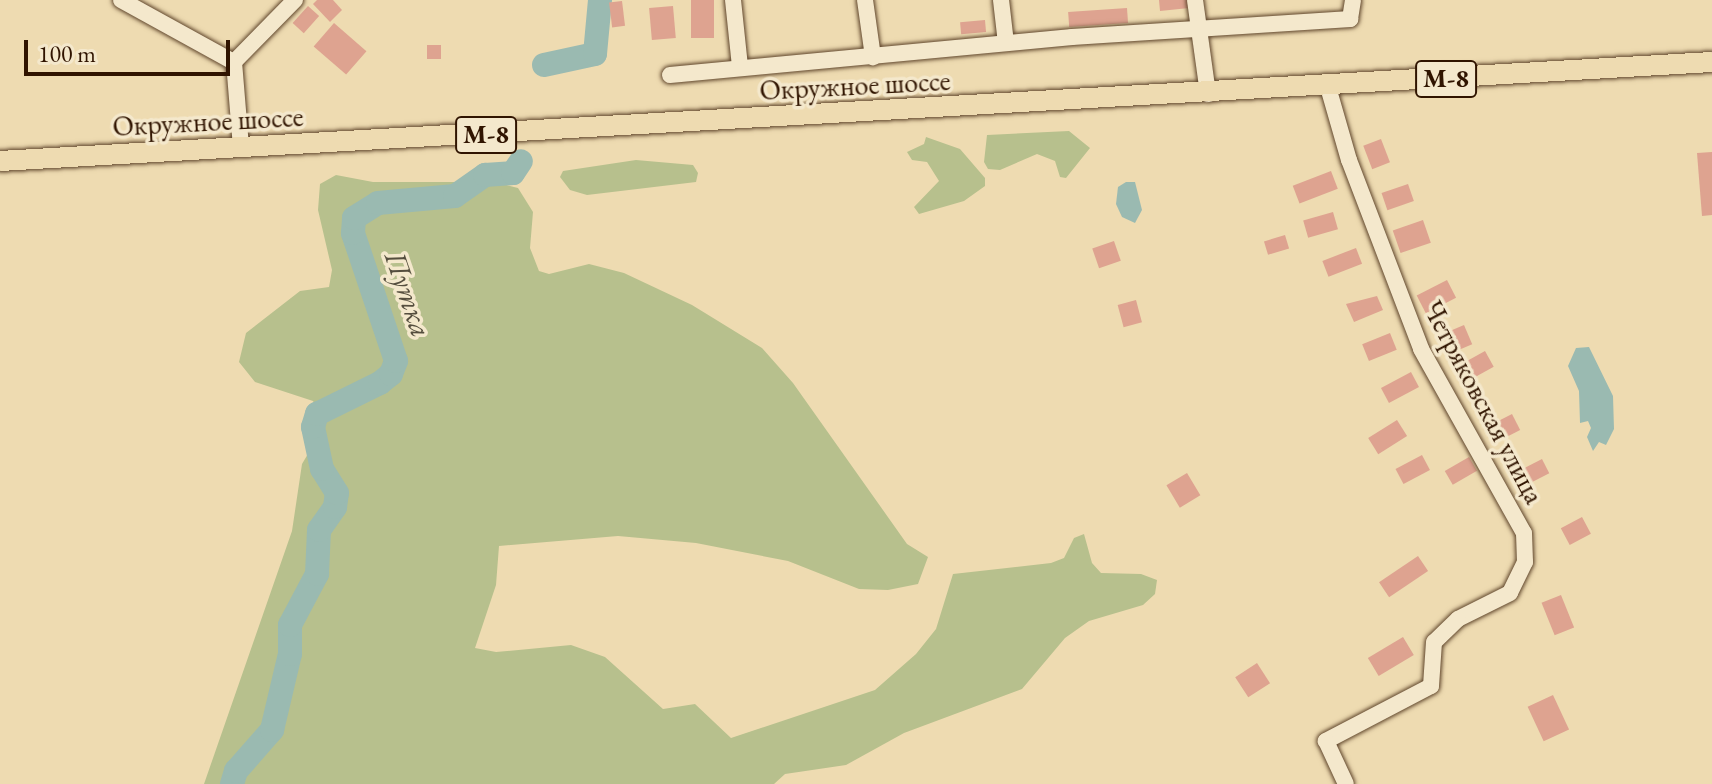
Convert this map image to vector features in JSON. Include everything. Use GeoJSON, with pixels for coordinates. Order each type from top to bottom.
{"type":"FeatureCollection","features":[{"type":"Feature","properties":{"kind":"main road","name":"Окружное шоссе"},"geometry":{"type":"LineString","coordinates":[[0,161],[1208,94],[1712,62]]}},
{"type":"Feature","properties":{"kind":"street"},"geometry":{"type":"LineString","coordinates":[[121,0],[234,62]]}},
{"type":"Feature","properties":{"kind":"street"},"geometry":{"type":"LineString","coordinates":[[241,147],[234,62],[295,0]]}},
{"type":"Feature","properties":{"kind":"street"},"geometry":{"type":"LineString","coordinates":[[733,0],[740,67]]}},
{"type":"Feature","properties":{"kind":"street"},"geometry":{"type":"LineString","coordinates":[[865,0],[873,57]]}},
{"type":"Feature","properties":{"kind":"street"},"geometry":{"type":"LineString","coordinates":[[1001,0],[1006,43]]}},
{"type":"Feature","properties":{"kind":"street"},"geometry":{"type":"LineString","coordinates":[[1195,0],[1208,94]]}},
{"type":"Feature","properties":{"kind":"street"},"geometry":{"type":"LineString","coordinates":[[670,75],[1198,27],[1350,19],[1353,0]]}},
{"type":"Feature","properties":{"kind":"street","name":"Четряковская улица"},"geometry":{"type":"LineString","coordinates":[[1328,87],[1349,160],[1421,349],[1524,533],[1525,562],[1510,593],[1458,619],[1434,642],[1431,686],[1326,741],[1346,784]]}},
{"type":"Feature","properties":{"kind":"green space"},"geometry":{"type":"Polygon","coordinates":[[[1069,131],[1090,148],[1066,178],[1060,177],[1055,161],[1037,154],[1000,170],[988,169],[984,162],[987,135],[1069,131]]]}},
{"type":"Feature","properties":{"kind":"green space"},"geometry":{"type":"Polygon","coordinates":[[[926,137],[960,149],[985,178],[985,186],[964,201],[919,214],[914,207],[939,181],[927,162],[912,160],[907,152],[924,144],[926,137]]]}},
{"type":"Feature","properties":{"kind":"green space"},"geometry":{"type":"Polygon","coordinates":[[[636,160],[693,165],[698,173],[696,182],[587,195],[570,190],[560,177],[563,171],[636,160]]]}},
{"type":"Feature","properties":{"kind":"green space"},"geometry":{"type":"Polygon","coordinates":[[[336,175],[373,182],[495,182],[518,188],[533,212],[530,248],[539,271],[549,274],[589,264],[624,273],[692,305],[762,348],[793,383],[907,544],[928,557],[918,584],[888,590],[859,589],[788,561],[696,543],[618,536],[499,546],[496,585],[475,648],[496,652],[571,645],[605,657],[663,709],[695,704],[731,738],[875,690],[916,654],[936,629],[953,574],[1051,563],[1064,558],[1074,538],[1084,534],[1092,563],[1101,573],[1141,574],[1157,580],[1155,594],[1143,605],[1089,621],[1065,638],[1022,689],[904,733],[846,765],[785,774],[774,784],[204,784],[292,531],[302,464],[325,425],[313,401],[255,382],[239,362],[246,333],[300,291],[329,287],[332,270],[318,210],[320,184],[336,175]]]}},
{"type":"Feature","properties":{"kind":"water"},"geometry":{"type":"Polygon","coordinates":[[[1126,182],[1135,182],[1142,210],[1135,223],[1122,217],[1116,204],[1118,187],[1126,182]]]}},
{"type":"Feature","properties":{"kind":"water"},"geometry":{"type":"Polygon","coordinates":[[[1589,347],[1613,396],[1614,429],[1606,445],[1599,442],[1593,451],[1587,437],[1591,428],[1588,421],[1580,423],[1579,391],[1568,366],[1576,348],[1589,347]]]}},
{"type":"Feature","properties":{"kind":"building"},"geometry":{"type":"Polygon","coordinates":[[[317,0],[333,0],[342,10],[330,22],[313,4],[317,0]]]}},
{"type":"Feature","properties":{"kind":"building"},"geometry":{"type":"Polygon","coordinates":[[[691,0],[714,0],[714,38],[691,38],[691,0]]]}},
{"type":"Feature","properties":{"kind":"building"},"geometry":{"type":"Polygon","coordinates":[[[1159,0],[1188,0],[1189,8],[1160,11],[1159,0]]]}},
{"type":"Feature","properties":{"kind":"building"},"geometry":{"type":"Polygon","coordinates":[[[622,1],[625,26],[612,27],[609,3],[622,1]]]}},
{"type":"Feature","properties":{"kind":"building"},"geometry":{"type":"Polygon","coordinates":[[[308,6],[319,16],[304,33],[293,23],[308,6]]]}},
{"type":"Feature","properties":{"kind":"building"},"geometry":{"type":"Polygon","coordinates":[[[673,6],[676,38],[652,40],[649,8],[673,6]]]}},
{"type":"Feature","properties":{"kind":"building"},"geometry":{"type":"Polygon","coordinates":[[[1127,8],[1128,23],[1069,27],[1068,12],[1127,8]]]}},
{"type":"Feature","properties":{"kind":"building"},"geometry":{"type":"Polygon","coordinates":[[[985,20],[986,32],[961,34],[960,22],[985,20]]]}},
{"type":"Feature","properties":{"kind":"building"},"geometry":{"type":"Polygon","coordinates":[[[334,23],[366,51],[346,75],[314,46],[334,23]]]}},
{"type":"Feature","properties":{"kind":"building"},"geometry":{"type":"Polygon","coordinates":[[[427,45],[441,45],[441,59],[427,59],[427,45]]]}},
{"type":"Feature","properties":{"kind":"building"},"geometry":{"type":"Polygon","coordinates":[[[1381,139],[1390,162],[1372,169],[1363,146],[1381,139]]]}},
{"type":"Feature","properties":{"kind":"building"},"geometry":{"type":"Polygon","coordinates":[[[1712,152],[1712,215],[1702,216],[1697,153],[1712,152]]]}},
{"type":"Feature","properties":{"kind":"building"},"geometry":{"type":"Polygon","coordinates":[[[1331,171],[1338,189],[1300,203],[1293,186],[1331,171]]]}},
{"type":"Feature","properties":{"kind":"building"},"geometry":{"type":"Polygon","coordinates":[[[1408,184],[1414,201],[1387,210],[1382,193],[1408,184]]]}},
{"type":"Feature","properties":{"kind":"building"},"geometry":{"type":"Polygon","coordinates":[[[1333,212],[1338,229],[1308,238],[1303,221],[1333,212]]]}},
{"type":"Feature","properties":{"kind":"building"},"geometry":{"type":"Polygon","coordinates":[[[1423,220],[1431,243],[1401,253],[1393,230],[1423,220]]]}},
{"type":"Feature","properties":{"kind":"building"},"geometry":{"type":"Polygon","coordinates":[[[1285,235],[1289,248],[1268,255],[1264,241],[1285,235]]]}},
{"type":"Feature","properties":{"kind":"building"},"geometry":{"type":"Polygon","coordinates":[[[1114,241],[1121,261],[1099,268],[1092,248],[1114,241]]]}},
{"type":"Feature","properties":{"kind":"building"},"geometry":{"type":"Polygon","coordinates":[[[1356,248],[1362,264],[1328,277],[1322,261],[1356,248]]]}},
{"type":"Feature","properties":{"kind":"building"},"geometry":{"type":"Polygon","coordinates":[[[1447,280],[1456,298],[1426,313],[1417,295],[1447,280]]]}},
{"type":"Feature","properties":{"kind":"building"},"geometry":{"type":"Polygon","coordinates":[[[1377,296],[1383,310],[1354,322],[1346,304],[1377,296]]]}},
{"type":"Feature","properties":{"kind":"building"},"geometry":{"type":"Polygon","coordinates":[[[1136,300],[1142,322],[1124,327],[1118,305],[1136,300]]]}},
{"type":"Feature","properties":{"kind":"building"},"geometry":{"type":"Polygon","coordinates":[[[1464,325],[1472,344],[1449,354],[1441,335],[1464,325]]]}},
{"type":"Feature","properties":{"kind":"building"},"geometry":{"type":"Polygon","coordinates":[[[1390,333],[1397,350],[1369,361],[1362,344],[1390,333]]]}},
{"type":"Feature","properties":{"kind":"building"},"geometry":{"type":"Polygon","coordinates":[[[1485,351],[1494,367],[1465,383],[1456,367],[1485,351]]]}},
{"type":"Feature","properties":{"kind":"building"},"geometry":{"type":"Polygon","coordinates":[[[1411,372],[1419,387],[1389,403],[1381,388],[1411,372]]]}},
{"type":"Feature","properties":{"kind":"building"},"geometry":{"type":"Polygon","coordinates":[[[1512,414],[1520,430],[1501,440],[1492,424],[1512,414]]]}},
{"type":"Feature","properties":{"kind":"building"},"geometry":{"type":"Polygon","coordinates":[[[1397,420],[1407,436],[1378,454],[1368,438],[1397,420]]]}},
{"type":"Feature","properties":{"kind":"building"},"geometry":{"type":"Polygon","coordinates":[[[1422,455],[1430,470],[1403,484],[1396,469],[1422,455]]]}},
{"type":"Feature","properties":{"kind":"building"},"geometry":{"type":"Polygon","coordinates":[[[1469,457],[1477,471],[1453,485],[1445,471],[1469,457]]]}},
{"type":"Feature","properties":{"kind":"building"},"geometry":{"type":"Polygon","coordinates":[[[1542,459],[1549,473],[1523,486],[1516,472],[1542,459]]]}},
{"type":"Feature","properties":{"kind":"building"},"geometry":{"type":"Polygon","coordinates":[[[1187,473],[1200,495],[1180,508],[1166,485],[1187,473]]]}},
{"type":"Feature","properties":{"kind":"building"},"geometry":{"type":"Polygon","coordinates":[[[1582,517],[1591,534],[1570,545],[1561,528],[1582,517]]]}},
{"type":"Feature","properties":{"kind":"building"},"geometry":{"type":"Polygon","coordinates":[[[1418,556],[1428,571],[1389,597],[1379,582],[1418,556]]]}},
{"type":"Feature","properties":{"kind":"building"},"geometry":{"type":"Polygon","coordinates":[[[1561,595],[1574,627],[1555,635],[1542,603],[1561,595]]]}},
{"type":"Feature","properties":{"kind":"building"},"geometry":{"type":"Polygon","coordinates":[[[1403,637],[1414,655],[1379,676],[1368,658],[1403,637]]]}},
{"type":"Feature","properties":{"kind":"building"},"geometry":{"type":"Polygon","coordinates":[[[1257,663],[1270,683],[1248,697],[1235,677],[1257,663]]]}},
{"type":"Feature","properties":{"kind":"building"},"geometry":{"type":"Polygon","coordinates":[[[1553,695],[1569,729],[1544,741],[1528,707],[1553,695]]]}},
{"type":"Feature","properties":{"kind":"waterway","name":"Путка"},"geometry":{"type":"LineString","coordinates":[[544,65],[595,54],[600,0]]}},
{"type":"Feature","properties":{"kind":"waterway","name":"Путка"},"geometry":{"type":"LineString","coordinates":[[232,784],[236,771],[272,730],[290,654],[290,625],[317,574],[319,530],[335,507],[337,493],[322,469],[313,427],[317,414],[380,383],[391,374],[396,361],[353,233],[354,218],[378,203],[455,196],[485,175],[513,173],[521,161]]}}]}
